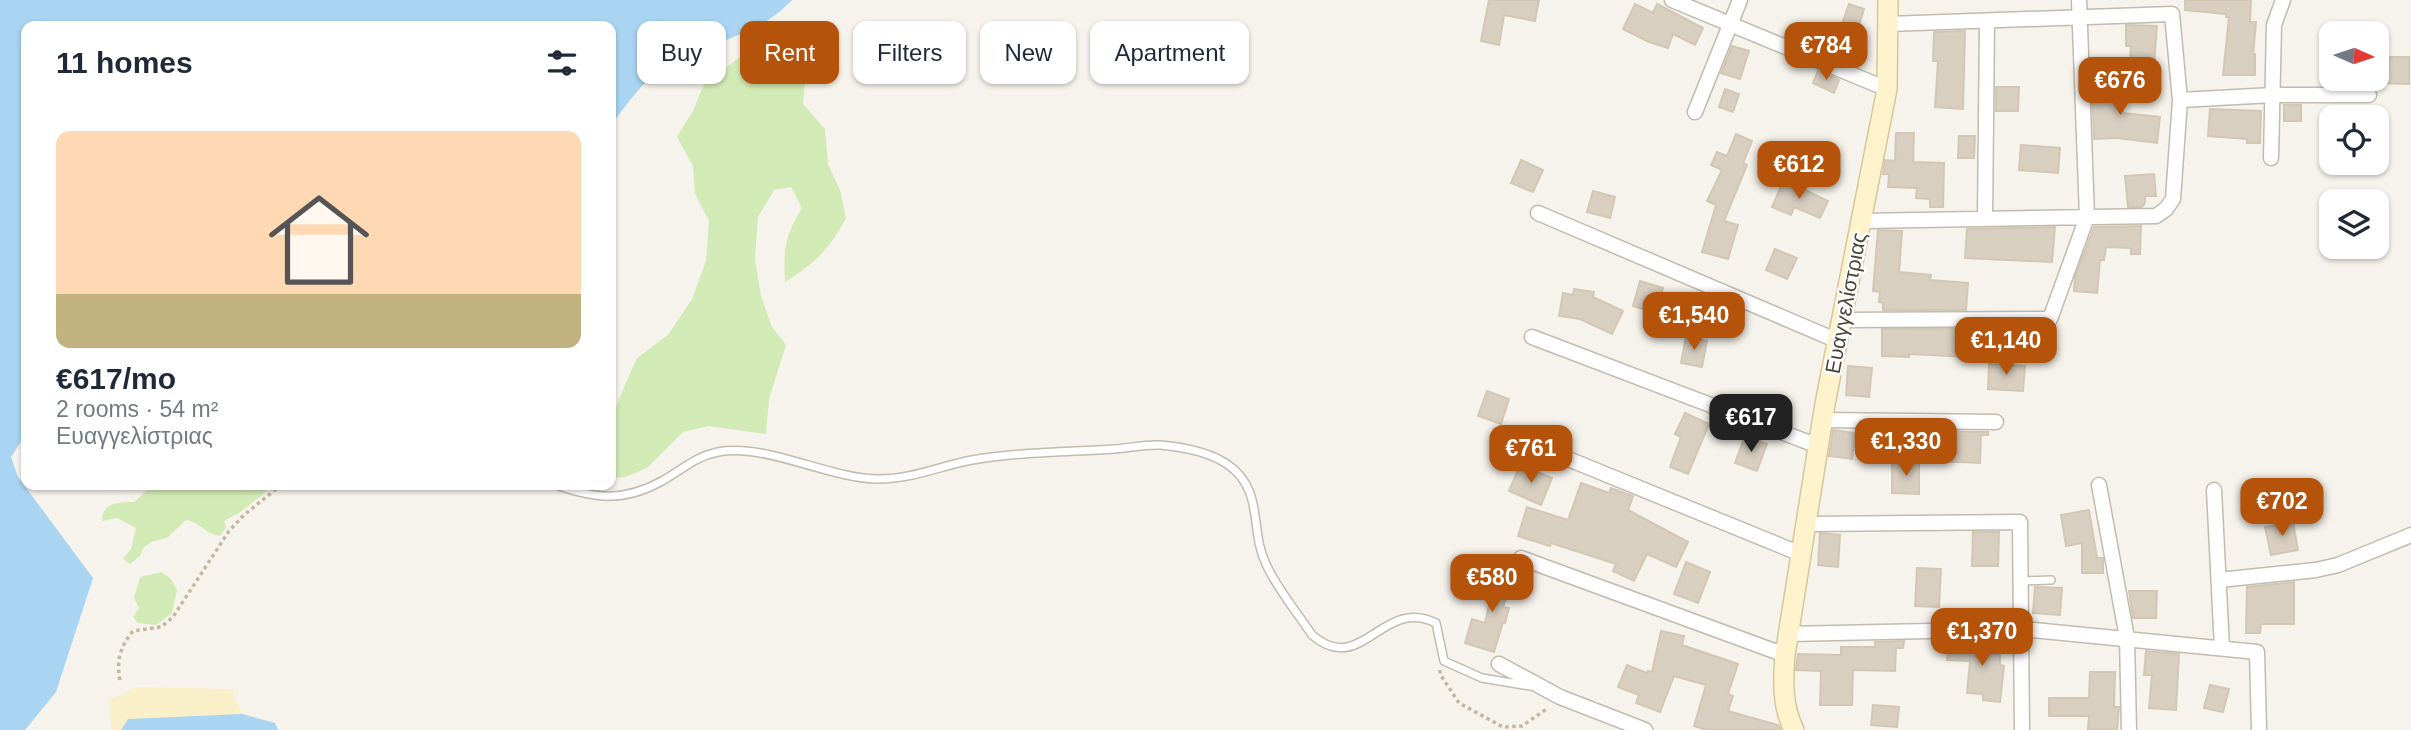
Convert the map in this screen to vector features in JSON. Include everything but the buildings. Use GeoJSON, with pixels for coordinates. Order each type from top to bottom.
{"type":"FeatureCollection","features":[{"type":"Feature","properties":{"kind":"street"},"geometry":{"type":"LineString","coordinates":[[1672,0],[1887,89]]}},
{"type":"Feature","properties":{"kind":"street"},"geometry":{"type":"LineString","coordinates":[[1695,112],[1740,0]]}},
{"type":"Feature","properties":{"kind":"street"},"geometry":{"type":"LineString","coordinates":[[1842,320],[2050,319],[2087,217],[2079,0]]}},
{"type":"Feature","properties":{"kind":"street"},"geometry":{"type":"LineString","coordinates":[[2271,158],[2274,25],[2283,0]]}},
{"type":"Feature","properties":{"kind":"street"},"geometry":{"type":"LineString","coordinates":[[1862,221],[2156,215],[2166,209],[2173,199],[2180,100],[2172,14],[1987,20],[1886,8]]}},
{"type":"Feature","properties":{"kind":"street","name":"Ευαγγελίστριας"},"geometry":{"type":"LineString","coordinates":[[1794,730],[1785,706],[1785,655],[1822,420],[1887,89],[1886,8]]}},
{"type":"Feature","properties":{"kind":"street"},"geometry":{"type":"LineString","coordinates":[[1985,219],[1987,20]]}},
{"type":"Feature","properties":{"kind":"street"},"geometry":{"type":"LineString","coordinates":[[2180,100],[2273,95],[2370,95]]}},
{"type":"Feature","properties":{"kind":"street"},"geometry":{"type":"LineString","coordinates":[[1538,213],[1838,341]]}},
{"type":"Feature","properties":{"kind":"street"},"geometry":{"type":"LineString","coordinates":[[1532,337],[1818,446]]}},
{"type":"Feature","properties":{"kind":"street"},"geometry":{"type":"LineString","coordinates":[[1822,420],[1996,422]]}},
{"type":"Feature","properties":{"kind":"street"},"geometry":{"type":"LineString","coordinates":[[1556,454],[1801,554]]}},
{"type":"Feature","properties":{"kind":"street"},"geometry":{"type":"LineString","coordinates":[[2099,485],[2127,638],[2129,730]]}},
{"type":"Feature","properties":{"kind":"street"},"geometry":{"type":"LineString","coordinates":[[2214,490],[2222,648]]}},
{"type":"Feature","properties":{"kind":"street"},"geometry":{"type":"LineString","coordinates":[[1806,524],[2020,523],[2022,730]]}},
{"type":"Feature","properties":{"kind":"street"},"geometry":{"type":"LineString","coordinates":[[2219,580],[2316,570],[2338,565],[2411,535]]}},
{"type":"Feature","properties":{"kind":"street"},"geometry":{"type":"LineString","coordinates":[[1521,558],[1785,655]]}},
{"type":"Feature","properties":{"kind":"street"},"geometry":{"type":"LineString","coordinates":[[1788,634],[2023,629],[2256,652],[2259,730]]}},
{"type":"Feature","properties":{"kind":"street"},"geometry":{"type":"LineString","coordinates":[[1499,664],[1560,697],[1645,730]]}},
{"type":"Feature","properties":{"kind":"lane"},"geometry":{"type":"LineString","coordinates":[[574,490],[603,498],[633,492],[661,481],[696,458],[720,452],[753,453],[865,479],[919,475],[968,461],[1025,453],[1159,445],[1200,452],[1225,463],[1241,476],[1252,495],[1265,564],[1312,635],[1322,643],[1332,649],[1340,649],[1361,642],[1408,616],[1423,617],[1436,623],[1444,662],[1482,677],[1524,687],[1540,687]]}},
{"type":"Feature","properties":{"kind":"lane"},"geometry":{"type":"LineString","coordinates":[[2022,581],[2051,580]]}},
{"type":"Feature","properties":{"kind":"path"},"geometry":{"type":"LineString","coordinates":[[120,680],[117,664],[125,640],[132,631],[161,627],[173,617],[229,531],[244,514],[275,490]]}},
{"type":"Feature","properties":{"kind":"path"},"geometry":{"type":"LineString","coordinates":[[1441,654],[1440,674],[1459,703],[1503,727],[1522,726],[1560,697]]}},
{"type":"Feature","properties":{"kind":"green space"},"geometry":{"type":"Polygon","coordinates":[[[740,57],[740,84],[805,84],[803,104],[825,129],[828,164],[840,190],[846,218],[834,239],[820,255],[785,282],[786,244],[802,208],[791,187],[774,190],[758,217],[755,259],[761,296],[772,327],[786,345],[769,399],[766,434],[708,426],[683,432],[647,468],[616,478],[616,408],[624,387],[637,358],[668,335],[692,299],[706,261],[709,221],[695,194],[693,166],[677,137],[693,111],[704,84],[726,84],[726,68],[740,57]]]}},
{"type":"Feature","properties":{"kind":"green space"},"geometry":{"type":"Polygon","coordinates":[[[147,490],[269,490],[224,521],[226,527],[220,536],[186,520],[167,538],[151,542],[143,548],[140,556],[130,564],[123,559],[131,549],[136,528],[117,518],[102,521],[105,510],[112,504],[134,502],[147,490]]]}},
{"type":"Feature","properties":{"kind":"green space"},"geometry":{"type":"Polygon","coordinates":[[[161,572],[170,578],[177,590],[172,613],[156,625],[138,623],[133,617],[139,608],[134,598],[140,577],[161,572]]]}},
{"type":"Feature","properties":{"kind":"sand"},"geometry":{"type":"Polygon","coordinates":[[[137,687],[232,689],[242,714],[128,719],[121,730],[112,730],[109,700],[137,687]]]}},
{"type":"Feature","properties":{"kind":"water"},"geometry":{"type":"Polygon","coordinates":[[[0,0],[792,0],[766,21],[740,21],[740,34],[726,40],[726,21],[637,21],[637,84],[644,84],[616,119],[616,21],[21,21],[21,442],[11,457],[21,481],[21,490],[28,490],[93,578],[56,692],[25,730],[0,730],[0,0]]]}},
{"type":"Feature","properties":{"kind":"water"},"geometry":{"type":"Polygon","coordinates":[[[242,714],[275,723],[278,730],[121,730],[128,719],[242,714]]]}}]}
